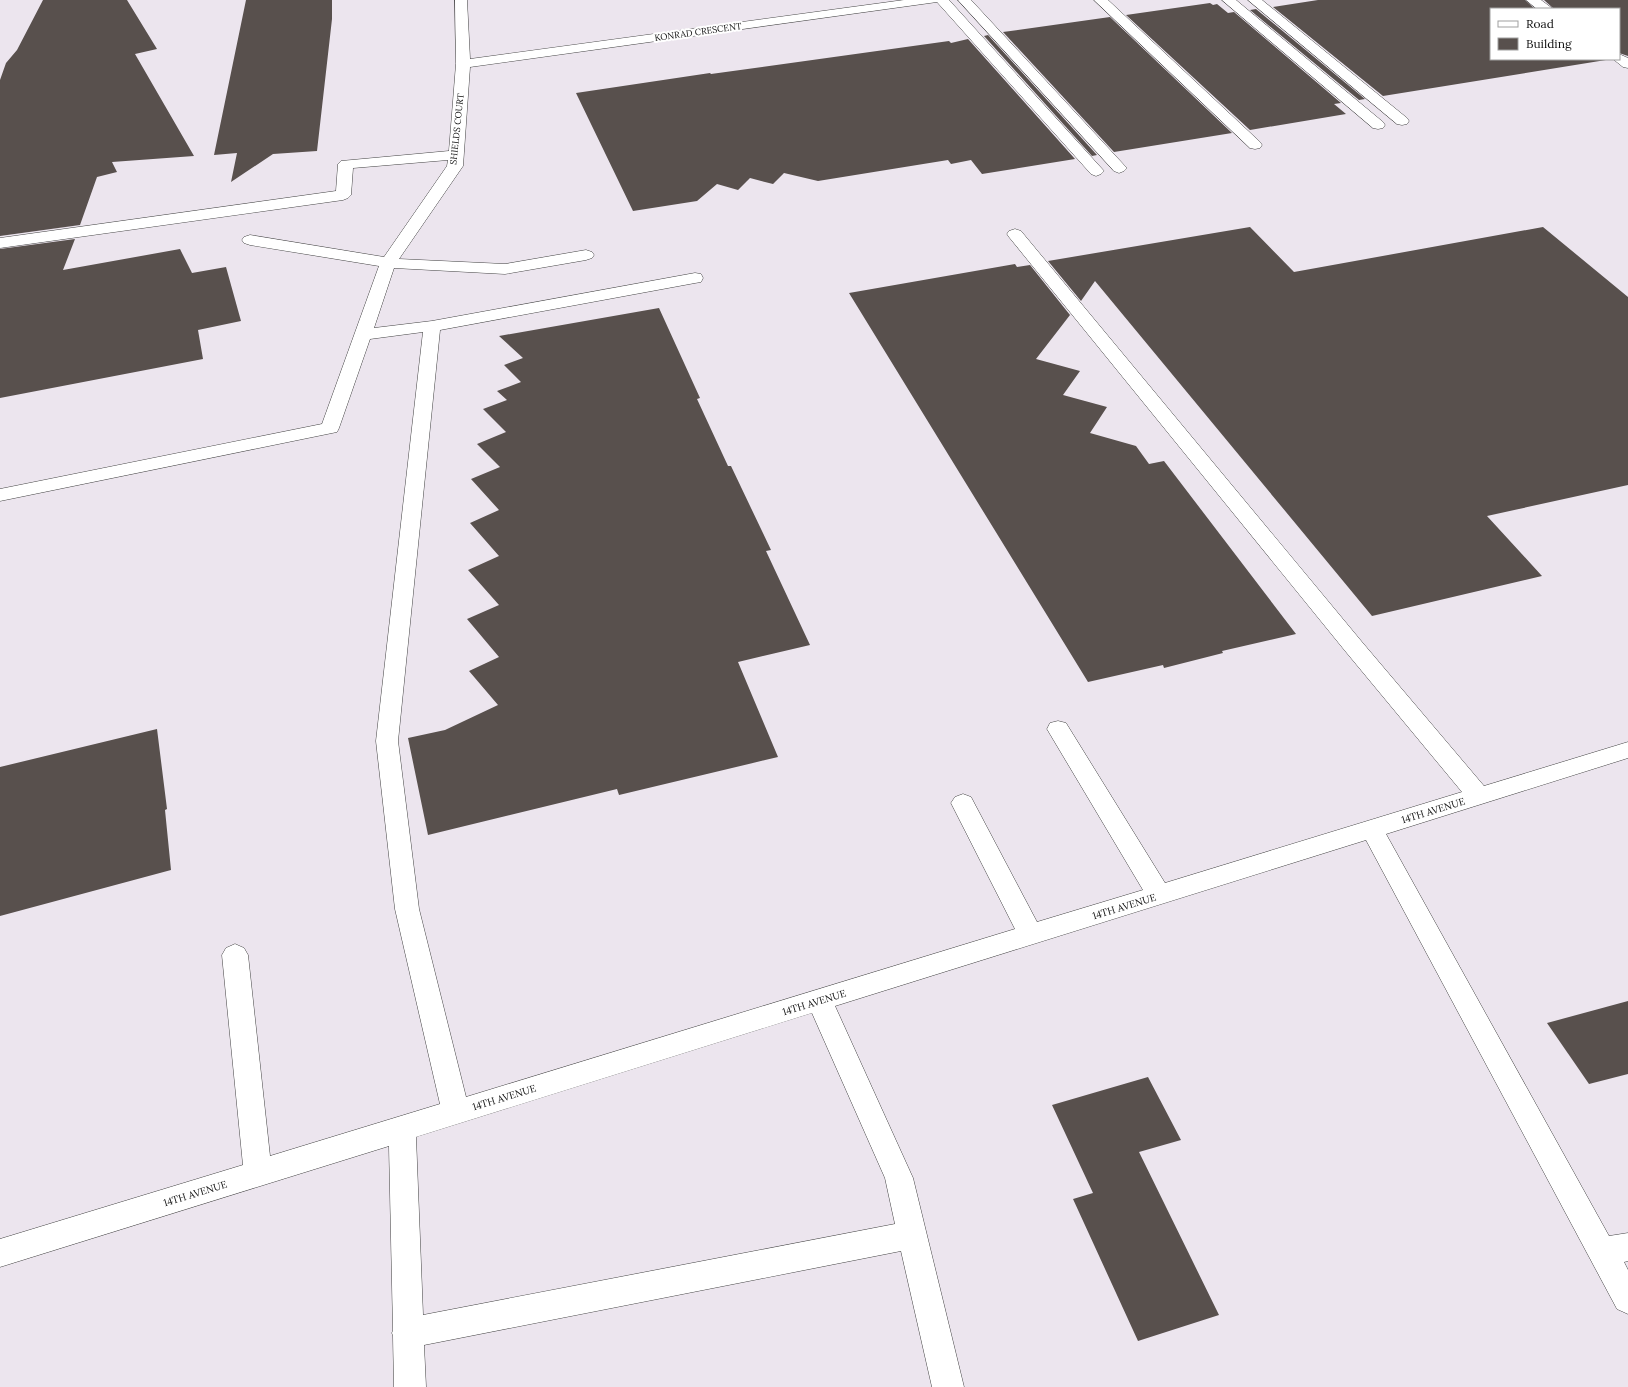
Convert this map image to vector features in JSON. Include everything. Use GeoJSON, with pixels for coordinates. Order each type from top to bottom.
{"type":"FeatureCollection","features":[{"type":"Feature","properties":{"kind":"street","name":"SHIELDS COURT"},"geometry":{"type":"LineString","coordinates":[[0,495],[330,428],[388,263],[455,166],[463,64],[462,0]]}},
{"type":"Feature","properties":{"kind":"street","name":"KONRAD CRESCENT"},"geometry":{"type":"LineString","coordinates":[[463,64],[838,6],[932,0]]}},
{"type":"Feature","properties":{"kind":"street"},"geometry":{"type":"LineString","coordinates":[[942,0],[1096,172]]}},
{"type":"Feature","properties":{"kind":"street"},"geometry":{"type":"LineString","coordinates":[[964,0],[1119,168]]}},
{"type":"Feature","properties":{"kind":"street"},"geometry":{"type":"LineString","coordinates":[[1100,0],[1254,145]]}},
{"type":"Feature","properties":{"kind":"street"},"geometry":{"type":"LineString","coordinates":[[1228,0],[1378,125]]}},
{"type":"Feature","properties":{"kind":"street"},"geometry":{"type":"LineString","coordinates":[[1254,0],[1402,121]]}},
{"type":"Feature","properties":{"kind":"street"},"geometry":{"type":"LineString","coordinates":[[1532,0],[1544,8]]}},
{"type":"Feature","properties":{"kind":"street"},"geometry":{"type":"LineString","coordinates":[[0,243],[343,195],[346,164],[456,155]]}},
{"type":"Feature","properties":{"kind":"street"},"geometry":{"type":"LineString","coordinates":[[1015,234],[1354,647],[1479,796]]}},
{"type":"Feature","properties":{"kind":"street"},"geometry":{"type":"LineString","coordinates":[[250,240],[388,263],[505,269],[586,255]]}},
{"type":"Feature","properties":{"kind":"street"},"geometry":{"type":"LineString","coordinates":[[363,335],[432,326],[695,278]]}},
{"type":"Feature","properties":{"kind":"street"},"geometry":{"type":"LineString","coordinates":[[432,326],[387,741],[407,909],[456,1112]]}},
{"type":"Feature","properties":{"kind":"street"},"geometry":{"type":"LineString","coordinates":[[1058,729],[1159,895]]}},
{"type":"Feature","properties":{"kind":"street","name":"14TH AVENUE"},"geometry":{"type":"LineString","coordinates":[[0,1253],[1628,750]]}},
{"type":"Feature","properties":{"kind":"street"},"geometry":{"type":"LineString","coordinates":[[963,802],[1031,934]]}},
{"type":"Feature","properties":{"kind":"street"},"geometry":{"type":"LineString","coordinates":[[1372,830],[1615,1249],[1628,1299]]}},
{"type":"Feature","properties":{"kind":"street"},"geometry":{"type":"LineString","coordinates":[[235,955],[258,1173]]}},
{"type":"Feature","properties":{"kind":"street"},"geometry":{"type":"LineString","coordinates":[[819,1000],[899,1178],[948,1387]]}},
{"type":"Feature","properties":{"kind":"street"},"geometry":{"type":"LineString","coordinates":[[402,1129],[407,1333],[410,1387]]}},
{"type":"Feature","properties":{"kind":"street"},"geometry":{"type":"LineString","coordinates":[[407,1333],[912,1235]]}},
{"type":"Feature","properties":{"kind":"shaded area"},"geometry":{"type":"Polygon","coordinates":[[[0,0],[1628,0],[1628,1387],[0,1387],[0,0]]]}},
{"type":"Feature","properties":{"kind":"building"},"geometry":{"type":"Polygon","coordinates":[[[43,0],[127,0],[157,49],[135,54],[194,156],[112,162],[117,172],[97,177],[80,225],[0,236],[0,80],[6,63],[17,50],[43,0]]]}},
{"type":"Feature","properties":{"kind":"building"},"geometry":{"type":"Polygon","coordinates":[[[246,0],[332,0],[332,19],[317,151],[273,154],[231,182],[237,153],[214,155],[246,0]]]}},
{"type":"Feature","properties":{"kind":"building"},"geometry":{"type":"Polygon","coordinates":[[[1318,0],[1525,0],[1534,8],[1490,8],[1490,60],[1606,60],[1383,96],[1273,7],[1318,0]]]}},
{"type":"Feature","properties":{"kind":"building"},"geometry":{"type":"Polygon","coordinates":[[[1544,0],[1628,0],[1628,56],[1620,53],[1620,8],[1553,8],[1544,0]]]}},
{"type":"Feature","properties":{"kind":"building"},"geometry":{"type":"Polygon","coordinates":[[[1210,3],[1213,5],[1217,4],[1228,13],[1234,12],[1341,103],[1334,104],[1346,114],[1250,130],[1126,15],[1210,3]]]}},
{"type":"Feature","properties":{"kind":"building"},"geometry":{"type":"Polygon","coordinates":[[[1256,9],[1365,99],[1359,100],[1250,10],[1256,9]]]}},
{"type":"Feature","properties":{"kind":"building"},"geometry":{"type":"Polygon","coordinates":[[[1110,17],[1232,133],[1114,152],[1003,32],[1110,17]]]}},
{"type":"Feature","properties":{"kind":"building"},"geometry":{"type":"Polygon","coordinates":[[[988,35],[1097,155],[1092,156],[984,36],[988,35]]]}},
{"type":"Feature","properties":{"kind":"building"},"geometry":{"type":"Polygon","coordinates":[[[968,39],[1075,159],[982,174],[971,160],[951,164],[948,160],[818,181],[784,173],[773,184],[750,178],[738,190],[717,184],[697,201],[633,211],[576,93],[710,73],[949,41],[951,43],[968,39]]]}},
{"type":"Feature","properties":{"kind":"building"},"geometry":{"type":"Polygon","coordinates":[[[1250,227],[1294,272],[1543,227],[1628,297],[1628,485],[1487,516],[1542,576],[1372,616],[1095,281],[1081,301],[1048,261],[1250,227]]]}},
{"type":"Feature","properties":{"kind":"building"},"geometry":{"type":"Polygon","coordinates":[[[75,239],[63,270],[180,249],[192,273],[226,267],[241,321],[198,330],[203,359],[0,398],[0,249],[75,239]]]}},
{"type":"Feature","properties":{"kind":"building"},"geometry":{"type":"Polygon","coordinates":[[[1015,264],[1017,267],[1030,265],[1070,315],[1036,359],[1080,371],[1063,395],[1107,407],[1090,433],[1136,446],[1149,464],[1164,461],[1296,634],[1222,651],[1223,653],[1164,668],[1163,665],[1088,682],[849,293],[1015,264]]]}},
{"type":"Feature","properties":{"kind":"building"},"geometry":{"type":"Polygon","coordinates":[[[659,308],[700,398],[697,399],[728,466],[731,466],[771,550],[766,551],[810,645],[738,662],[778,757],[619,795],[617,789],[428,835],[408,738],[445,730],[498,705],[469,671],[499,657],[467,619],[499,605],[468,570],[499,556],[470,523],[499,510],[471,479],[500,467],[477,444],[506,432],[483,409],[507,400],[497,391],[521,382],[504,365],[523,358],[499,336],[659,308]]]}},
{"type":"Feature","properties":{"kind":"building"},"geometry":{"type":"Polygon","coordinates":[[[157,729],[167,809],[165,810],[171,870],[0,916],[0,767],[157,729]]]}},
{"type":"Feature","properties":{"kind":"building"},"geometry":{"type":"Polygon","coordinates":[[[1628,1001],[1628,1074],[1589,1084],[1547,1023],[1628,1001]]]}},
{"type":"Feature","properties":{"kind":"building"},"geometry":{"type":"Polygon","coordinates":[[[1148,1077],[1181,1140],[1139,1152],[1219,1315],[1138,1341],[1073,1199],[1093,1193],[1052,1105],[1148,1077]]]}}]}
